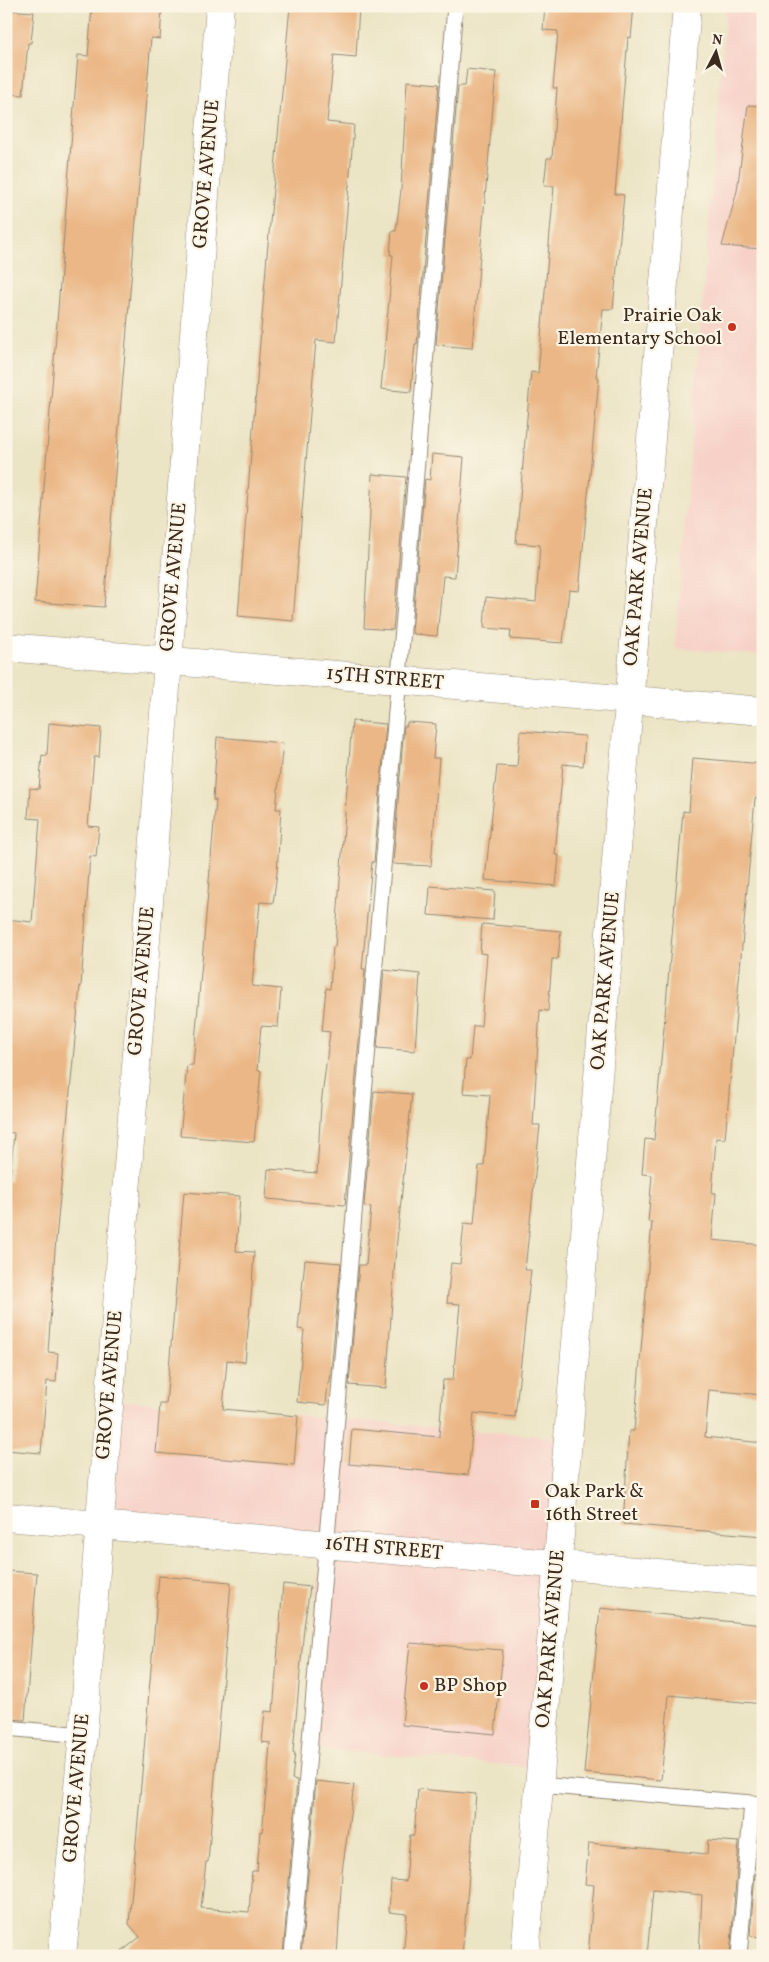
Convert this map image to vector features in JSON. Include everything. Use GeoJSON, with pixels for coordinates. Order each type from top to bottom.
{"type":"FeatureCollection","features":[{"type":"Feature","properties":{"kind":"street","name":"GROVE AVENUE"},"geometry":{"type":"LineString","coordinates":[[62,1956],[99,1525],[220,6]]}},
{"type":"Feature","properties":{"kind":"street","name":"OAK PARK AVENUE"},"geometry":{"type":"LineString","coordinates":[[525,1956],[686,6]]}},
{"type":"Feature","properties":{"kind":"street","name":"15TH STREET"},"geometry":{"type":"LineString","coordinates":[[6,647],[763,711]]}},
{"type":"Feature","properties":{"kind":"street","name":"16TH STREET"},"geometry":{"type":"LineString","coordinates":[[6,1517],[763,1582]]}},
{"type":"Feature","properties":{"kind":"lane"},"geometry":{"type":"LineString","coordinates":[[292,1956],[455,6]]}},
{"type":"Feature","properties":{"kind":"lane"},"geometry":{"type":"LineString","coordinates":[[6,1728],[82,1734]]}},
{"type":"Feature","properties":{"kind":"lane"},"geometry":{"type":"LineString","coordinates":[[539,1785],[757,1804],[739,1956]]}},
{"type":"Feature","properties":{"kind":"shaded area","name":"Prairie Oak Elementary School"},"geometry":{"type":"Polygon","coordinates":[[[726,6],[763,6],[763,655],[675,648],[726,6]]]}},
{"type":"Feature","properties":{"kind":"shaded area"},"geometry":{"type":"Polygon","coordinates":[[[102,1399],[562,1438],[534,1767],[304,1748],[321,1549],[93,1530],[102,1399]]]}},
{"type":"Feature","properties":{"kind":"building"},"geometry":{"type":"Polygon","coordinates":[[[92,6],[162,9],[160,39],[151,38],[104,607],[35,602],[78,55],[88,56],[92,6]]]}},
{"type":"Feature","properties":{"kind":"building"},"geometry":{"type":"Polygon","coordinates":[[[290,6],[359,6],[356,57],[334,55],[327,122],[354,125],[336,342],[316,340],[293,621],[238,616],[267,255],[290,6]]]}},
{"type":"Feature","properties":{"kind":"building"},"geometry":{"type":"Polygon","coordinates":[[[545,6],[634,6],[631,38],[628,37],[615,194],[624,195],[613,309],[603,309],[596,377],[599,378],[579,591],[569,590],[563,643],[510,639],[511,630],[484,628],[486,597],[536,602],[540,545],[516,543],[531,372],[538,373],[554,186],[544,186],[547,158],[552,158],[557,88],[553,88],[558,31],[543,30],[545,6]]]}},
{"type":"Feature","properties":{"kind":"building"},"geometry":{"type":"Polygon","coordinates":[[[6,10],[34,12],[31,43],[28,43],[23,95],[6,94],[6,10]]]}},
{"type":"Feature","properties":{"kind":"building"},"geometry":{"type":"Polygon","coordinates":[[[467,69],[496,72],[472,348],[436,345],[458,86],[465,86],[467,69]]]}},
{"type":"Feature","properties":{"kind":"building"},"geometry":{"type":"Polygon","coordinates":[[[407,81],[439,84],[417,344],[415,344],[411,392],[381,389],[393,255],[390,255],[392,231],[396,231],[401,190],[407,81]]]}},
{"type":"Feature","properties":{"kind":"building"},"geometry":{"type":"Polygon","coordinates":[[[748,105],[763,106],[763,249],[722,246],[737,191],[748,105]]]}},
{"type":"Feature","properties":{"kind":"building"},"geometry":{"type":"Polygon","coordinates":[[[432,454],[464,457],[455,577],[443,576],[437,636],[414,634],[412,632],[425,479],[430,480],[432,454]]]}},
{"type":"Feature","properties":{"kind":"building"},"geometry":{"type":"Polygon","coordinates":[[[372,474],[406,477],[393,630],[364,628],[372,474]]]}},
{"type":"Feature","properties":{"kind":"building"},"geometry":{"type":"Polygon","coordinates":[[[352,721],[386,724],[374,862],[372,862],[362,969],[365,969],[345,1205],[266,1199],[268,1169],[317,1173],[321,1105],[330,1032],[322,1031],[326,988],[330,989],[333,947],[335,947],[352,721]]]}},
{"type":"Feature","properties":{"kind":"building"},"geometry":{"type":"Polygon","coordinates":[[[407,722],[436,724],[433,758],[439,758],[431,866],[393,864],[404,726],[407,726],[407,722]]]}},
{"type":"Feature","properties":{"kind":"building"},"geometry":{"type":"Polygon","coordinates":[[[49,723],[101,728],[99,757],[94,757],[88,826],[99,827],[96,857],[90,856],[81,987],[55,1250],[48,1352],[58,1353],[56,1382],[47,1381],[41,1453],[6,1450],[6,1181],[10,1182],[14,1133],[6,1132],[6,919],[32,922],[40,819],[28,818],[30,788],[39,789],[42,755],[47,756],[49,723]]]}},
{"type":"Feature","properties":{"kind":"building"},"geometry":{"type":"Polygon","coordinates":[[[520,731],[585,736],[583,766],[563,764],[555,855],[559,855],[556,886],[485,880],[497,766],[517,767],[520,731]]]}},
{"type":"Feature","properties":{"kind":"building"},"geometry":{"type":"Polygon","coordinates":[[[217,737],[283,743],[276,809],[281,809],[277,873],[273,903],[260,902],[252,986],[281,989],[278,1027],[261,1026],[257,1070],[261,1071],[254,1142],[180,1136],[187,1065],[193,1065],[216,800],[213,800],[217,737]]]}},
{"type":"Feature","properties":{"kind":"building"},"geometry":{"type":"Polygon","coordinates":[[[693,758],[763,764],[761,798],[755,798],[725,1139],[716,1138],[712,1193],[716,1193],[712,1240],[763,1245],[763,1395],[709,1390],[705,1437],[763,1443],[763,1536],[623,1524],[629,1431],[634,1431],[652,1222],[648,1222],[652,1175],[642,1174],[645,1139],[654,1140],[683,811],[689,812],[693,758]]]}},
{"type":"Feature","properties":{"kind":"building"},"geometry":{"type":"Polygon","coordinates":[[[430,886],[495,891],[493,920],[428,915],[430,886]]]}},
{"type":"Feature","properties":{"kind":"building"},"geometry":{"type":"Polygon","coordinates":[[[482,924],[561,931],[558,959],[552,959],[548,1011],[540,1010],[533,1125],[540,1125],[525,1270],[531,1270],[515,1417],[474,1413],[468,1475],[349,1464],[352,1429],[439,1437],[443,1380],[453,1380],[460,1304],[447,1303],[451,1263],[460,1264],[464,1223],[474,1224],[479,1166],[484,1166],[490,1095],[463,1093],[466,1060],[470,1060],[473,1026],[481,1026],[487,954],[480,953],[482,924]]]}},
{"type":"Feature","properties":{"kind":"building"},"geometry":{"type":"Polygon","coordinates":[[[384,970],[420,974],[415,1051],[377,1048],[384,970]]]}},
{"type":"Feature","properties":{"kind":"building"},"geometry":{"type":"Polygon","coordinates":[[[374,1091],[412,1094],[395,1259],[386,1388],[349,1385],[359,1265],[366,1265],[371,1207],[364,1206],[374,1091]]]}},
{"type":"Feature","properties":{"kind":"building"},"geometry":{"type":"Polygon","coordinates":[[[184,1192],[240,1196],[236,1251],[254,1252],[252,1286],[245,1362],[227,1360],[223,1409],[298,1416],[294,1465],[156,1453],[160,1404],[166,1404],[184,1192]]]}},
{"type":"Feature","properties":{"kind":"building"},"geometry":{"type":"Polygon","coordinates":[[[305,1260],[341,1263],[330,1383],[328,1383],[326,1405],[297,1402],[304,1330],[298,1329],[305,1260]]]}},
{"type":"Feature","properties":{"kind":"building"},"geometry":{"type":"Polygon","coordinates":[[[6,1571],[37,1573],[25,1720],[6,1719],[6,1571]]]}},
{"type":"Feature","properties":{"kind":"building"},"geometry":{"type":"Polygon","coordinates":[[[159,1576],[231,1582],[208,1862],[206,1862],[201,1908],[249,1912],[252,1871],[257,1871],[268,1771],[270,1743],[262,1742],[265,1711],[273,1712],[283,1584],[310,1587],[304,1627],[293,1752],[295,1753],[292,1779],[297,1780],[283,1956],[116,1956],[140,1937],[129,1924],[159,1576]]]}},
{"type":"Feature","properties":{"kind":"building"},"geometry":{"type":"Polygon","coordinates":[[[600,1608],[763,1625],[763,1704],[669,1695],[661,1780],[584,1773],[600,1608]]]}},
{"type":"Feature","properties":{"kind":"building"},"geometry":{"type":"Polygon","coordinates":[[[410,1643],[503,1650],[495,1734],[402,1725],[410,1643]]]}},
{"type":"Feature","properties":{"kind":"building"},"geometry":{"type":"Polygon","coordinates":[[[316,1781],[354,1785],[342,1872],[337,1956],[301,1956],[316,1781]]]}},
{"type":"Feature","properties":{"kind":"building"},"geometry":{"type":"Polygon","coordinates":[[[418,1789],[476,1794],[462,1956],[403,1956],[407,1914],[389,1912],[391,1880],[406,1881],[410,1835],[414,1835],[418,1789]]]}},
{"type":"Feature","properties":{"kind":"building"},"geometry":{"type":"Polygon","coordinates":[[[708,1840],[739,1842],[730,1956],[699,1956],[702,1895],[653,1890],[647,1956],[588,1956],[594,1885],[585,1884],[589,1843],[707,1854],[708,1840]]]}},
{"type":"Feature","properties":{"kind":"building"},"geometry":{"type":"Polygon","coordinates":[[[755,1874],[763,1874],[763,1937],[750,1936],[755,1874]]]}},
{"type":"Feature","properties":{"kind":"place","name":"Prairie Oak Elementary School"},"geometry":{"type":"Point","coordinates":[732,327]}},
{"type":"Feature","properties":{"kind":"place","name":"Oak Park & 16th Street"},"geometry":{"type":"Point","coordinates":[535,1504]}},
{"type":"Feature","properties":{"kind":"place","name":"BP Shop"},"geometry":{"type":"Point","coordinates":[424,1686]}}]}
